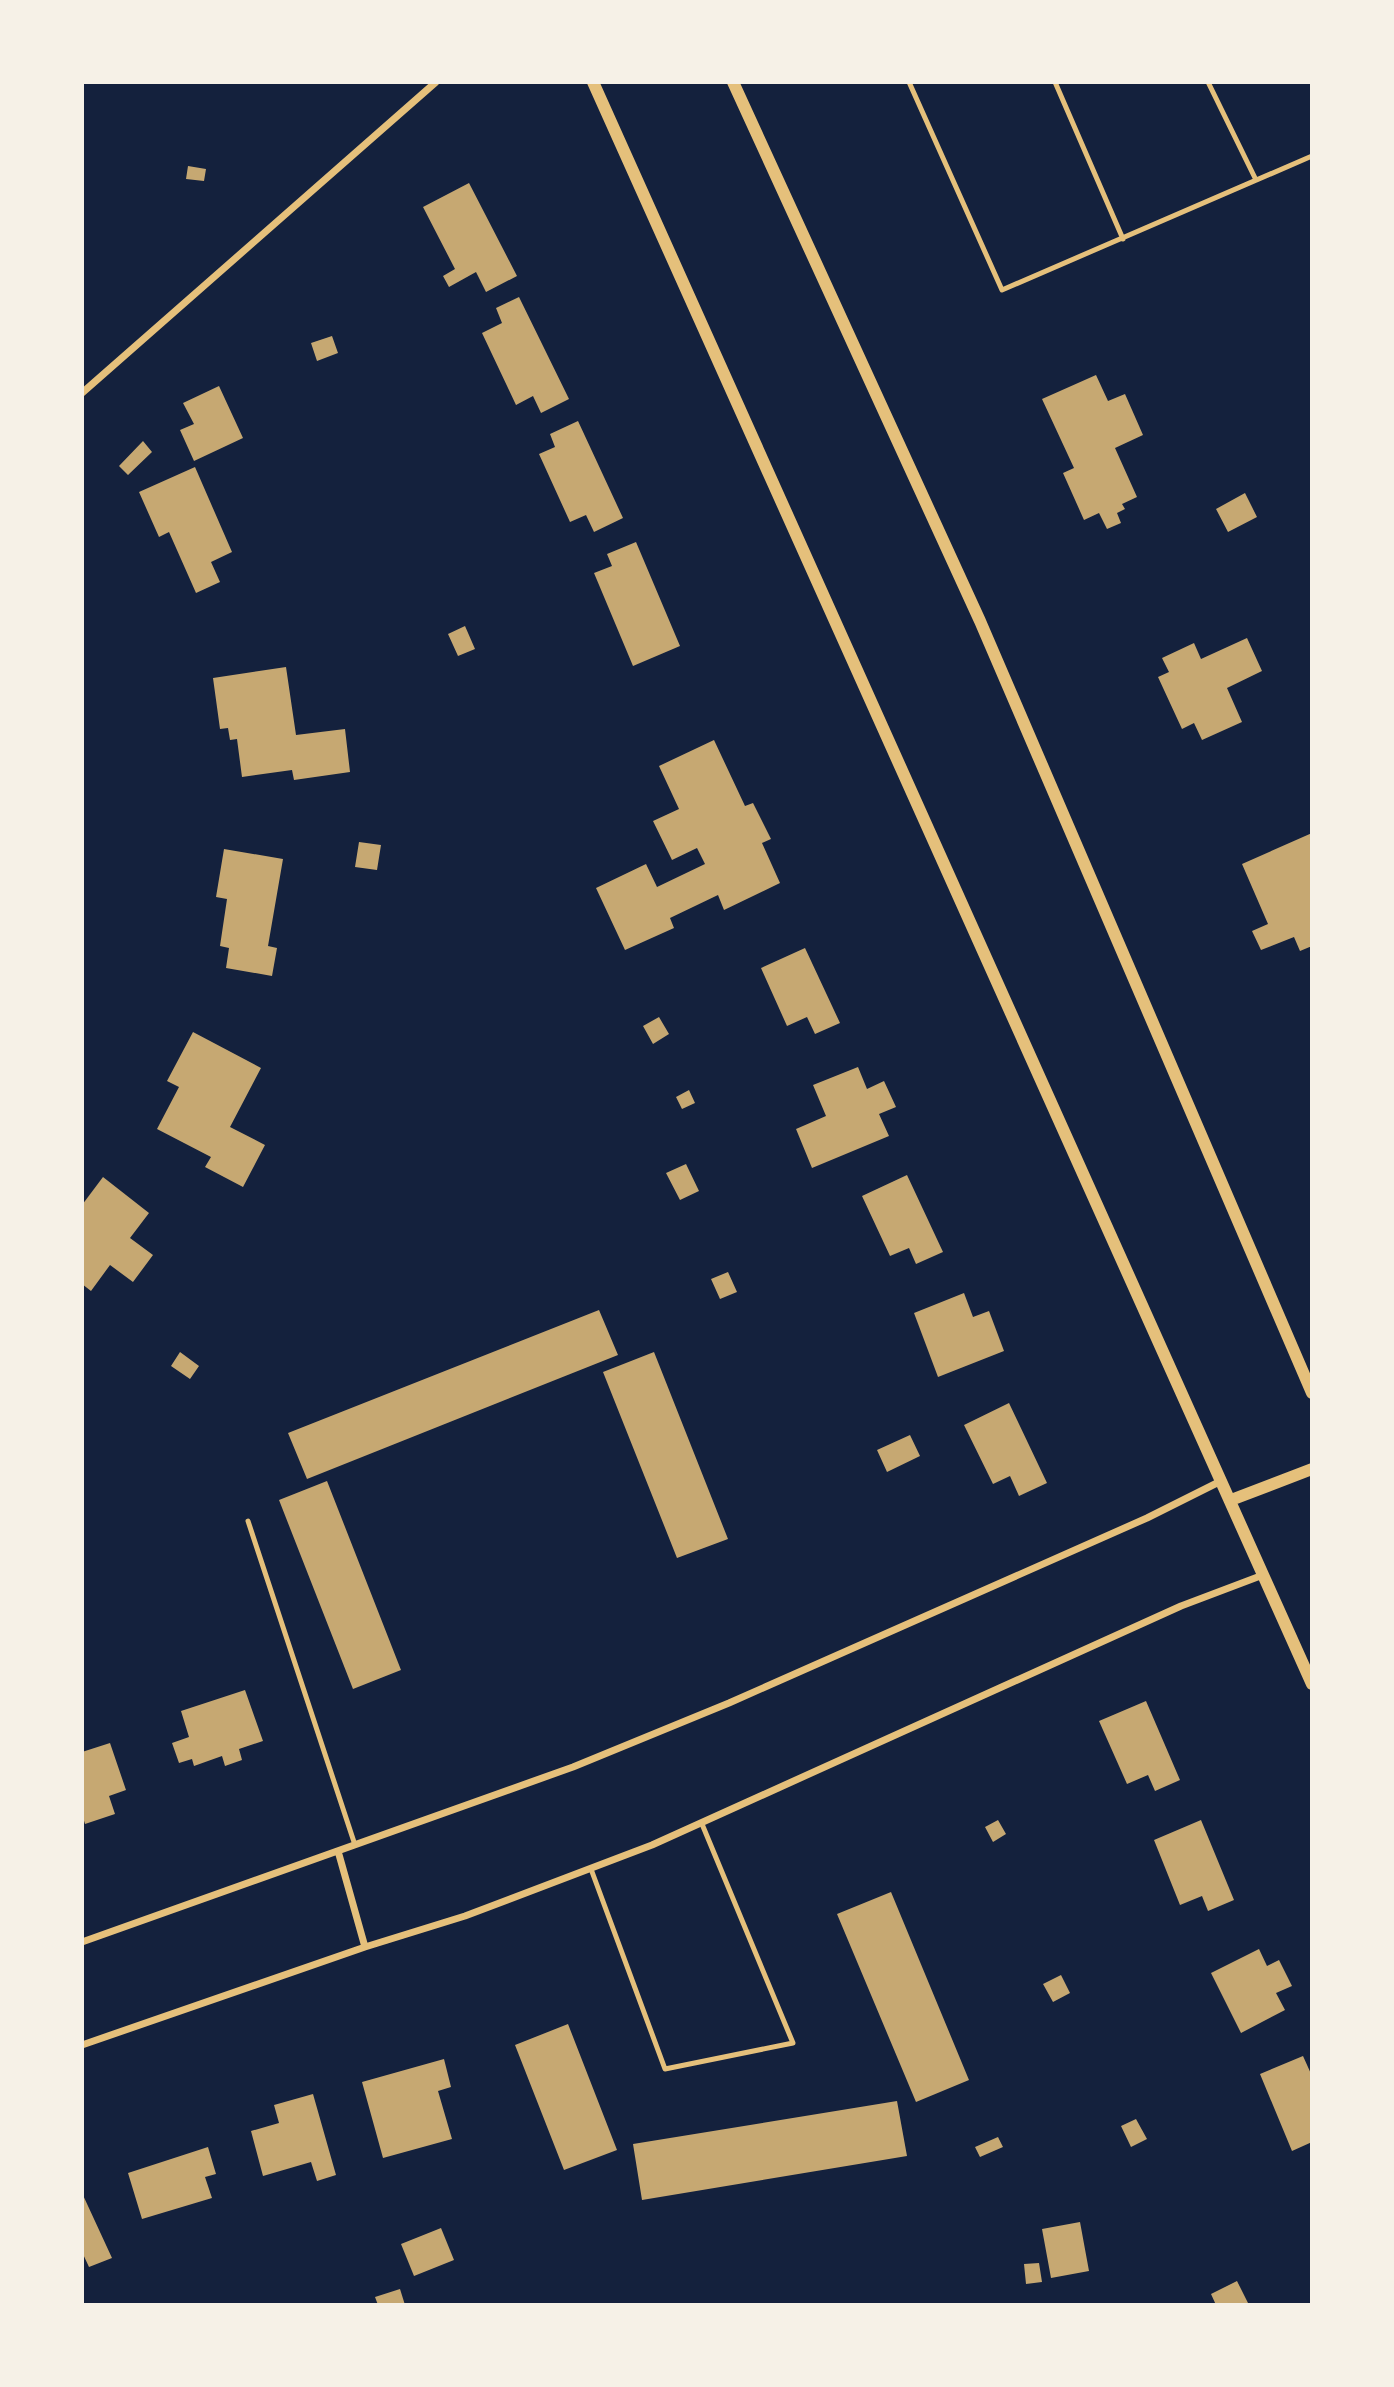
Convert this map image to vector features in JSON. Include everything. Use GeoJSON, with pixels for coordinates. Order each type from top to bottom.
{"type":"FeatureCollection","features":[{"type":"Feature","properties":{"kind":"street"},"geometry":{"type":"LineString","coordinates":[[82,393],[436,82]]}},
{"type":"Feature","properties":{"kind":"street"},"geometry":{"type":"LineString","coordinates":[[593,82],[1312,1684]]}},
{"type":"Feature","properties":{"kind":"street"},"geometry":{"type":"LineString","coordinates":[[733,82],[980,621],[1312,1393]]}},
{"type":"Feature","properties":{"kind":"street"},"geometry":{"type":"LineString","coordinates":[[1231,1500],[1312,1469]]}},
{"type":"Feature","properties":{"kind":"street"},"geometry":{"type":"LineString","coordinates":[[82,1941],[572,1767],[729,1703],[1147,1518],[1222,1480]]}},
{"type":"Feature","properties":{"kind":"street"},"geometry":{"type":"LineString","coordinates":[[82,2045],[365,1947],[465,1916],[590,1869],[702,1824],[1181,1606],[1263,1575]]}},
{"type":"Feature","properties":{"kind":"street"},"geometry":{"type":"LineString","coordinates":[[338,1851],[365,1947]]}},
{"type":"Feature","properties":{"kind":"lane"},"geometry":{"type":"LineString","coordinates":[[909,82],[1002,290],[1312,156]]}},
{"type":"Feature","properties":{"kind":"lane"},"geometry":{"type":"LineString","coordinates":[[1055,82],[1123,239]]}},
{"type":"Feature","properties":{"kind":"lane"},"geometry":{"type":"LineString","coordinates":[[1208,82],[1256,180]]}},
{"type":"Feature","properties":{"kind":"lane"},"geometry":{"type":"LineString","coordinates":[[248,1521],[355,1845]]}},
{"type":"Feature","properties":{"kind":"lane"},"geometry":{"type":"LineString","coordinates":[[590,1869],[665,2068],[793,2043],[702,1824]]}},
{"type":"Feature","properties":{"kind":"building"},"geometry":{"type":"Polygon","coordinates":[[[188,166],[206,169],[204,181],[186,179],[188,166]]]}},
{"type":"Feature","properties":{"kind":"building"},"geometry":{"type":"Polygon","coordinates":[[[469,183],[517,276],[486,292],[476,272],[449,287],[443,276],[455,269],[423,207],[469,183]]]}},
{"type":"Feature","properties":{"kind":"building"},"geometry":{"type":"Polygon","coordinates":[[[519,297],[569,399],[541,413],[533,396],[516,405],[482,333],[502,323],[496,308],[519,297]]]}},
{"type":"Feature","properties":{"kind":"building"},"geometry":{"type":"Polygon","coordinates":[[[332,336],[338,353],[317,361],[311,343],[332,336]]]}},
{"type":"Feature","properties":{"kind":"building"},"geometry":{"type":"Polygon","coordinates":[[[1096,375],[1108,401],[1125,394],[1143,435],[1115,448],[1137,497],[1122,504],[1125,509],[1117,513],[1121,523],[1107,529],[1099,513],[1084,520],[1063,473],[1074,468],[1042,399],[1096,375]]]}},
{"type":"Feature","properties":{"kind":"building"},"geometry":{"type":"Polygon","coordinates":[[[219,386],[243,438],[194,461],[180,430],[194,424],[183,403],[219,386]]]}},
{"type":"Feature","properties":{"kind":"building"},"geometry":{"type":"Polygon","coordinates":[[[578,421],[623,518],[594,532],[586,515],[570,522],[539,454],[555,447],[550,434],[578,421]]]}},
{"type":"Feature","properties":{"kind":"building"},"geometry":{"type":"Polygon","coordinates":[[[143,441],[152,452],[128,475],[119,466],[143,441]]]}},
{"type":"Feature","properties":{"kind":"building"},"geometry":{"type":"Polygon","coordinates":[[[195,467],[232,552],[211,562],[220,582],[196,593],[169,532],[159,537],[139,492],[195,467]]]}},
{"type":"Feature","properties":{"kind":"building"},"geometry":{"type":"Polygon","coordinates":[[[1245,493],[1257,517],[1228,532],[1216,509],[1245,493]]]}},
{"type":"Feature","properties":{"kind":"building"},"geometry":{"type":"Polygon","coordinates":[[[636,542],[680,646],[633,666],[594,573],[612,566],[607,554],[636,542]]]}},
{"type":"Feature","properties":{"kind":"building"},"geometry":{"type":"Polygon","coordinates":[[[465,626],[475,649],[458,656],[448,634],[465,626]]]}},
{"type":"Feature","properties":{"kind":"building"},"geometry":{"type":"Polygon","coordinates":[[[1247,638],[1262,671],[1227,688],[1242,722],[1202,740],[1194,723],[1182,729],[1158,677],[1169,672],[1162,658],[1194,643],[1201,659],[1247,638]]]}},
{"type":"Feature","properties":{"kind":"building"},"geometry":{"type":"Polygon","coordinates":[[[286,667],[296,735],[345,729],[350,772],[294,780],[292,770],[242,777],[237,739],[230,740],[228,728],[220,729],[213,678],[286,667]]]}},
{"type":"Feature","properties":{"kind":"building"},"geometry":{"type":"Polygon","coordinates":[[[714,740],[745,806],[753,803],[771,839],[762,843],[780,883],[724,910],[718,895],[670,918],[674,928],[625,950],[596,888],[646,864],[657,887],[705,864],[697,848],[672,860],[653,821],[679,809],[659,766],[714,740]]]}},
{"type":"Feature","properties":{"kind":"building"},"geometry":{"type":"Polygon","coordinates":[[[1312,833],[1312,946],[1300,951],[1294,937],[1261,950],[1252,931],[1268,924],[1242,864],[1312,833]]]}},
{"type":"Feature","properties":{"kind":"building"},"geometry":{"type":"Polygon","coordinates":[[[359,842],[381,845],[377,870],[355,867],[359,842]]]}},
{"type":"Feature","properties":{"kind":"building"},"geometry":{"type":"Polygon","coordinates":[[[224,849],[283,859],[268,946],[277,948],[272,976],[226,968],[229,948],[220,946],[227,899],[216,897],[224,849]]]}},
{"type":"Feature","properties":{"kind":"building"},"geometry":{"type":"Polygon","coordinates":[[[805,948],[840,1023],[815,1034],[807,1017],[787,1026],[761,968],[805,948]]]}},
{"type":"Feature","properties":{"kind":"building"},"geometry":{"type":"Polygon","coordinates":[[[659,1017],[669,1034],[653,1044],[643,1026],[659,1017]]]}},
{"type":"Feature","properties":{"kind":"building"},"geometry":{"type":"Polygon","coordinates":[[[193,1032],[261,1068],[230,1127],[265,1145],[243,1187],[205,1167],[211,1157],[157,1129],[179,1087],[167,1081],[193,1032]]]}},
{"type":"Feature","properties":{"kind":"building"},"geometry":{"type":"Polygon","coordinates":[[[858,1067],[867,1089],[884,1081],[896,1107],[879,1114],[889,1136],[812,1168],[796,1129],[826,1116],[813,1085],[858,1067]]]}},
{"type":"Feature","properties":{"kind":"building"},"geometry":{"type":"Polygon","coordinates":[[[689,1090],[695,1103],[682,1109],[676,1097],[689,1090]]]}},
{"type":"Feature","properties":{"kind":"building"},"geometry":{"type":"Polygon","coordinates":[[[686,1164],[699,1191],[680,1200],[666,1173],[686,1164]]]}},
{"type":"Feature","properties":{"kind":"building"},"geometry":{"type":"Polygon","coordinates":[[[907,1175],[943,1252],[916,1264],[909,1248],[890,1256],[862,1196],[907,1175]]]}},
{"type":"Feature","properties":{"kind":"building"},"geometry":{"type":"Polygon","coordinates":[[[103,1177],[149,1213],[130,1238],[153,1255],[133,1282],[110,1265],[91,1291],[82,1284],[82,1205],[103,1177]]]}},
{"type":"Feature","properties":{"kind":"building"},"geometry":{"type":"Polygon","coordinates":[[[728,1272],[737,1292],[720,1299],[711,1279],[728,1272]]]}},
{"type":"Feature","properties":{"kind":"building"},"geometry":{"type":"Polygon","coordinates":[[[964,1293],[973,1317],[989,1311],[1004,1351],[938,1377],[914,1313],[964,1293]]]}},
{"type":"Feature","properties":{"kind":"building"},"geometry":{"type":"Polygon","coordinates":[[[599,1310],[618,1355],[307,1479],[288,1433],[599,1310]]]}},
{"type":"Feature","properties":{"kind":"building"},"geometry":{"type":"Polygon","coordinates":[[[180,1352],[199,1366],[190,1379],[171,1366],[180,1352]]]}},
{"type":"Feature","properties":{"kind":"building"},"geometry":{"type":"Polygon","coordinates":[[[654,1352],[728,1539],[677,1558],[603,1372],[654,1352]]]}},
{"type":"Feature","properties":{"kind":"building"},"geometry":{"type":"Polygon","coordinates":[[[1009,1403],[1047,1483],[1019,1496],[1010,1476],[993,1484],[964,1425],[1009,1403]]]}},
{"type":"Feature","properties":{"kind":"building"},"geometry":{"type":"Polygon","coordinates":[[[910,1435],[920,1456],[887,1472],[877,1450],[910,1435]]]}},
{"type":"Feature","properties":{"kind":"building"},"geometry":{"type":"Polygon","coordinates":[[[327,1481],[401,1670],[353,1689],[279,1500],[327,1481]]]}},
{"type":"Feature","properties":{"kind":"building"},"geometry":{"type":"Polygon","coordinates":[[[245,1690],[263,1741],[239,1749],[242,1760],[225,1766],[222,1756],[194,1766],[192,1759],[179,1763],[172,1743],[189,1737],[181,1711],[245,1690]]]}},
{"type":"Feature","properties":{"kind":"building"},"geometry":{"type":"Polygon","coordinates":[[[1146,1701],[1180,1780],[1155,1791],[1148,1775],[1127,1784],[1099,1721],[1146,1701]]]}},
{"type":"Feature","properties":{"kind":"building"},"geometry":{"type":"Polygon","coordinates":[[[110,1743],[126,1790],[109,1796],[115,1814],[85,1824],[82,1814],[82,1752],[110,1743]]]}},
{"type":"Feature","properties":{"kind":"building"},"geometry":{"type":"Polygon","coordinates":[[[998,1820],[1006,1834],[993,1842],[985,1827],[998,1820]]]}},
{"type":"Feature","properties":{"kind":"building"},"geometry":{"type":"Polygon","coordinates":[[[1201,1820],[1234,1900],[1208,1911],[1202,1896],[1180,1905],[1154,1840],[1201,1820]]]}},
{"type":"Feature","properties":{"kind":"building"},"geometry":{"type":"Polygon","coordinates":[[[891,1892],[969,2080],[916,2102],[837,1914],[891,1892]]]}},
{"type":"Feature","properties":{"kind":"building"},"geometry":{"type":"Polygon","coordinates":[[[1259,1949],[1267,1966],[1279,1960],[1292,1986],[1276,1993],[1285,2010],[1241,2033],[1211,1973],[1259,1949]]]}},
{"type":"Feature","properties":{"kind":"building"},"geometry":{"type":"Polygon","coordinates":[[[1061,1975],[1070,1993],[1053,2002],[1043,1984],[1061,1975]]]}},
{"type":"Feature","properties":{"kind":"building"},"geometry":{"type":"Polygon","coordinates":[[[568,2024],[617,2150],[564,2170],[515,2045],[568,2024]]]}},
{"type":"Feature","properties":{"kind":"building"},"geometry":{"type":"Polygon","coordinates":[[[1303,2056],[1312,2076],[1312,2142],[1292,2151],[1260,2074],[1303,2056]]]}},
{"type":"Feature","properties":{"kind":"building"},"geometry":{"type":"Polygon","coordinates":[[[444,2059],[451,2087],[438,2091],[452,2139],[383,2158],[362,2082],[444,2059]]]}},
{"type":"Feature","properties":{"kind":"building"},"geometry":{"type":"Polygon","coordinates":[[[313,2094],[336,2175],[317,2181],[311,2162],[263,2176],[251,2131],[279,2123],[274,2105],[313,2094]]]}},
{"type":"Feature","properties":{"kind":"building"},"geometry":{"type":"Polygon","coordinates":[[[897,2101],[907,2156],[642,2200],[633,2144],[897,2101]]]}},
{"type":"Feature","properties":{"kind":"building"},"geometry":{"type":"Polygon","coordinates":[[[1136,2119],[1147,2139],[1131,2147],[1121,2126],[1136,2119]]]}},
{"type":"Feature","properties":{"kind":"building"},"geometry":{"type":"Polygon","coordinates":[[[998,2137],[1003,2147],[980,2157],[975,2147],[998,2137]]]}},
{"type":"Feature","properties":{"kind":"building"},"geometry":{"type":"Polygon","coordinates":[[[208,2147],[216,2174],[205,2177],[212,2198],[142,2219],[128,2173],[208,2147]]]}},
{"type":"Feature","properties":{"kind":"building"},"geometry":{"type":"Polygon","coordinates":[[[82,2193],[112,2258],[89,2267],[82,2252],[82,2193]]]}},
{"type":"Feature","properties":{"kind":"building"},"geometry":{"type":"Polygon","coordinates":[[[1080,2222],[1089,2271],[1051,2278],[1042,2229],[1080,2222]]]}},
{"type":"Feature","properties":{"kind":"building"},"geometry":{"type":"Polygon","coordinates":[[[441,2228],[454,2260],[414,2276],[401,2244],[441,2228]]]}},
{"type":"Feature","properties":{"kind":"building"},"geometry":{"type":"Polygon","coordinates":[[[1039,2263],[1042,2282],[1026,2284],[1024,2264],[1039,2263]]]}},
{"type":"Feature","properties":{"kind":"building"},"geometry":{"type":"Polygon","coordinates":[[[1237,2281],[1249,2305],[1216,2305],[1211,2294],[1237,2281]]]}},
{"type":"Feature","properties":{"kind":"building"},"geometry":{"type":"Polygon","coordinates":[[[400,2289],[405,2305],[378,2305],[375,2297],[400,2289]]]}}]}
